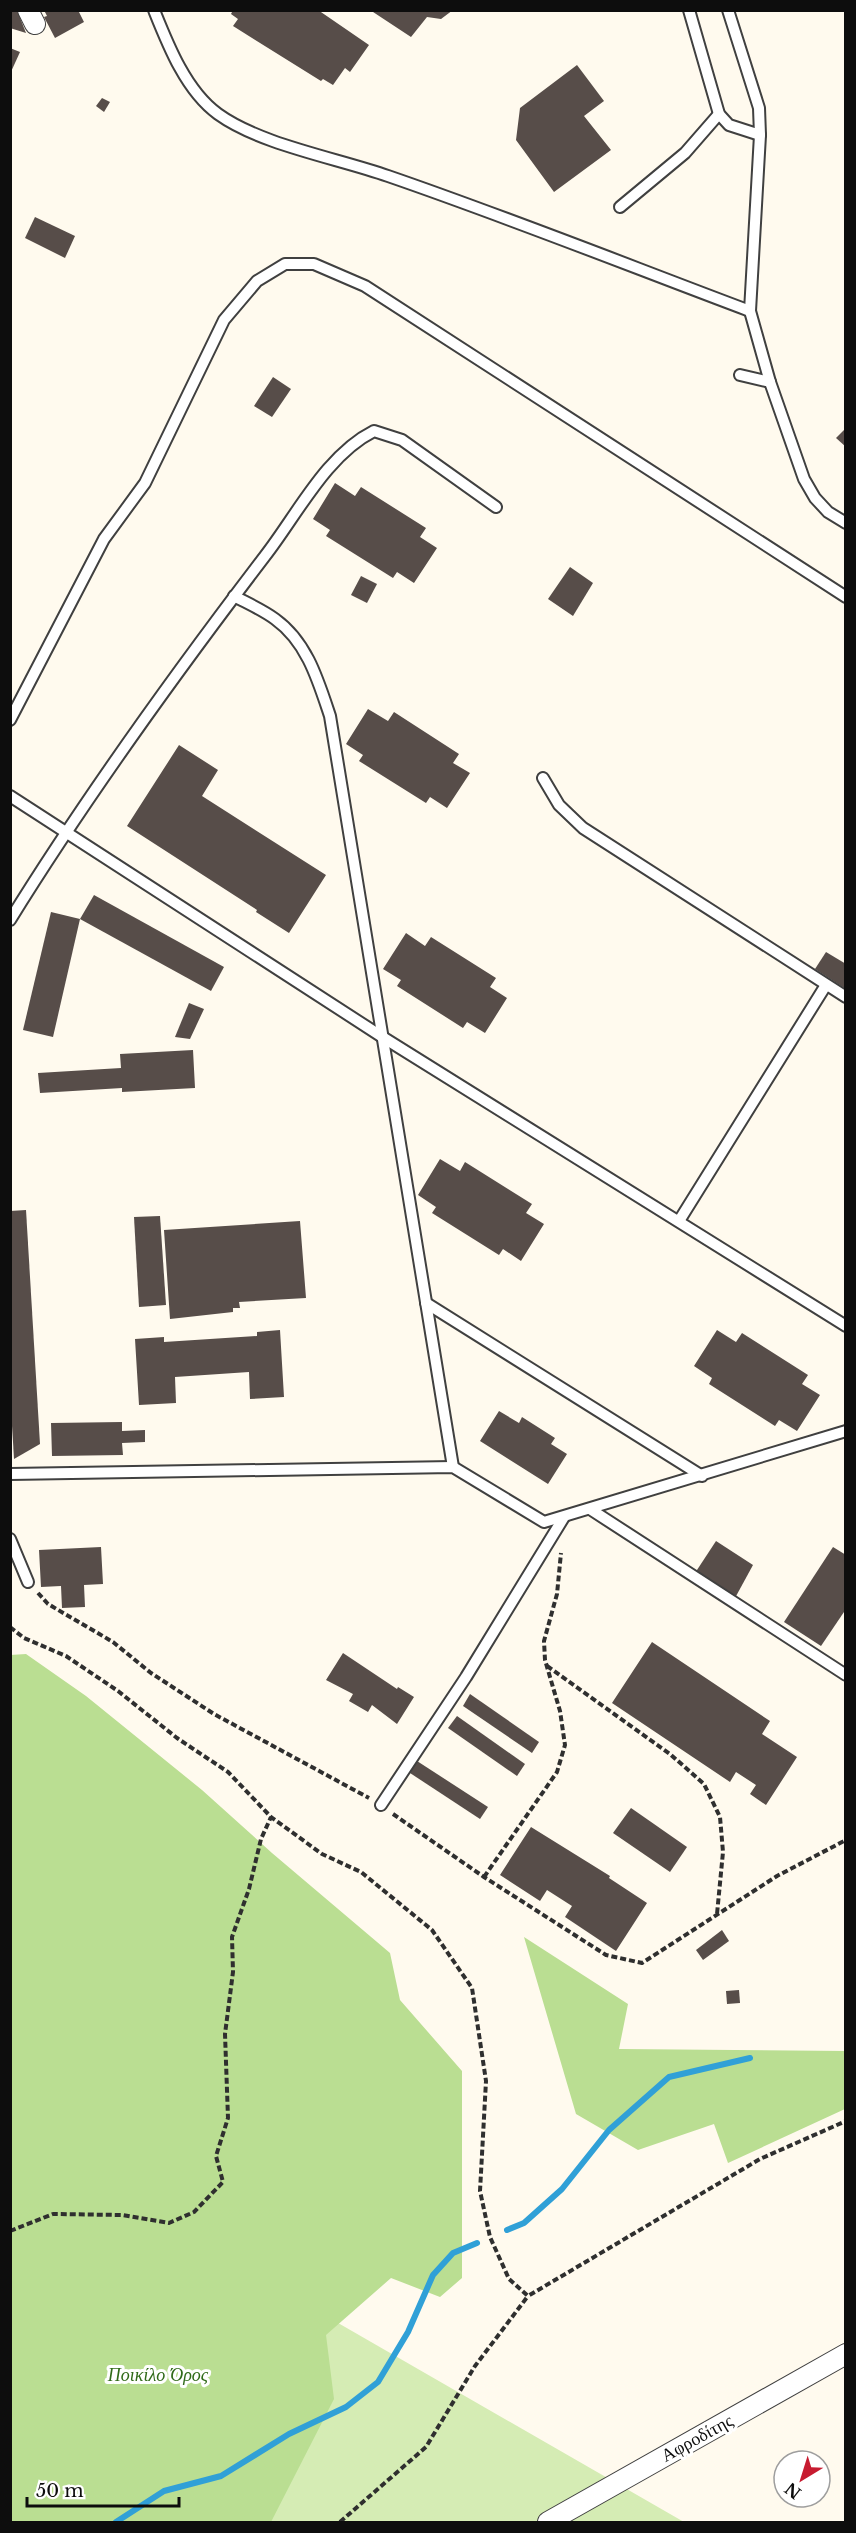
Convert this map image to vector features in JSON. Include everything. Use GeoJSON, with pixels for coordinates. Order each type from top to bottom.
{"type":"FeatureCollection","features":[{"type":"Feature","properties":{"kind":"street","name":"Αφροδίτης"},"geometry":{"type":"LineString","coordinates":[[548,2523],[846,2354]]}},
{"type":"Feature","properties":{"kind":"lane"},"geometry":{"type":"LineString","coordinates":[[154,10],[168,44],[196,92],[218,114],[254,133],[387,175],[750,311]]}},
{"type":"Feature","properties":{"kind":"lane"},"geometry":{"type":"LineString","coordinates":[[689,10],[720,114],[729,125],[760,135]]}},
{"type":"Feature","properties":{"kind":"lane"},"geometry":{"type":"LineString","coordinates":[[728,10],[759,108],[760,135],[750,311],[770,382],[804,479],[815,498],[828,512],[846,523]]}},
{"type":"Feature","properties":{"kind":"lane"},"geometry":{"type":"LineString","coordinates":[[620,207],[685,153],[720,114]]}},
{"type":"Feature","properties":{"kind":"lane"},"geometry":{"type":"LineString","coordinates":[[10,720],[104,539],[145,483],[225,320],[256,281],[285,264],[314,264],[365,286],[846,597]]}},
{"type":"Feature","properties":{"kind":"lane"},"geometry":{"type":"LineString","coordinates":[[740,375],[770,382]]}},
{"type":"Feature","properties":{"kind":"lane"},"geometry":{"type":"LineString","coordinates":[[10,920],[66,830],[234,596],[321,480],[355,441],[374,432],[402,440],[496,507]]}},
{"type":"Feature","properties":{"kind":"lane"},"geometry":{"type":"LineString","coordinates":[[234,596],[275,619],[293,637],[312,663],[330,716],[453,1467]]}},
{"type":"Feature","properties":{"kind":"lane"},"geometry":{"type":"LineString","coordinates":[[543,778],[559,805],[583,828],[846,997]]}},
{"type":"Feature","properties":{"kind":"lane"},"geometry":{"type":"LineString","coordinates":[[10,796],[66,830],[384,1038],[846,1326]]}},
{"type":"Feature","properties":{"kind":"lane"},"geometry":{"type":"LineString","coordinates":[[679,1221],[826,985]]}},
{"type":"Feature","properties":{"kind":"lane"},"geometry":{"type":"LineString","coordinates":[[426,1303],[702,1476]]}},
{"type":"Feature","properties":{"kind":"lane"},"geometry":{"type":"LineString","coordinates":[[10,1474],[453,1467],[544,1522],[846,1431]]}},
{"type":"Feature","properties":{"kind":"lane"},"geometry":{"type":"LineString","coordinates":[[590,1509],[846,1675]]}},
{"type":"Feature","properties":{"kind":"lane"},"geometry":{"type":"LineString","coordinates":[[381,1805],[466,1677],[564,1517]]}},
{"type":"Feature","properties":{"kind":"lane"},"geometry":{"type":"LineString","coordinates":[[10,1539],[28,1582]]}},
{"type":"Feature","properties":{"kind":"path"},"geometry":{"type":"LineString","coordinates":[[484,1877],[557,1772],[565,1745],[560,1711],[546,1666],[544,1641],[557,1594],[561,1554],[555,1535]]}},
{"type":"Feature","properties":{"kind":"path"},"geometry":{"type":"LineString","coordinates":[[28,1582],[48,1604],[114,1642],[151,1673],[214,1714],[381,1805],[484,1877],[606,1955],[642,1963],[777,1876],[846,1840]]}},
{"type":"Feature","properties":{"kind":"path"},"geometry":{"type":"LineString","coordinates":[[10,1627],[24,1638],[66,1656],[118,1691],[177,1738],[228,1772],[271,1816],[322,1854],[362,1872],[432,1930],[472,1988],[486,2081],[480,2191],[490,2237],[508,2279],[528,2296]]}},
{"type":"Feature","properties":{"kind":"path"},"geometry":{"type":"LineString","coordinates":[[546,1666],[670,1754],[704,1784],[720,1817],[723,1852],[717,1914]]}},
{"type":"Feature","properties":{"kind":"path"},"geometry":{"type":"LineString","coordinates":[[10,2231],[53,2214],[122,2215],[169,2223],[194,2212],[223,2182],[216,2156],[228,2118],[225,2034],[233,1972],[232,1937],[249,1889],[261,1839],[271,1816]]}},
{"type":"Feature","properties":{"kind":"path"},"geometry":{"type":"LineString","coordinates":[[340,2523],[426,2447],[475,2366],[528,2296],[760,2159],[846,2121]]}},
{"type":"Feature","properties":{"kind":"green space"},"geometry":{"type":"Polygon","coordinates":[[[26,1654],[86,1696],[202,1790],[390,1953],[400,2000],[462,2071],[462,2278],[440,2297],[391,2278],[326,2335],[334,2399],[271,2522],[11,2522],[10,1655],[26,1654]]]}},
{"type":"Feature","properties":{"kind":"green space"},"geometry":{"type":"Polygon","coordinates":[[[524,1937],[628,2004],[619,2049],[845,2051],[845,2109],[728,2163],[714,2124],[638,2150],[576,2114],[524,1937]]]}},
{"type":"Feature","properties":{"kind":"green space","name":"Ποικίλο Όρος"},"geometry":{"type":"Polygon","coordinates":[[[10,2032],[286,2293],[684,2522],[11,2522],[10,2032]]]}},
{"type":"Feature","properties":{"kind":"building"},"geometry":{"type":"Polygon","coordinates":[[[10,10],[17,10],[26,33],[10,28],[10,10]]]}},
{"type":"Feature","properties":{"kind":"building"},"geometry":{"type":"Polygon","coordinates":[[[44,10],[78,10],[84,22],[55,38],[44,17],[47,16],[44,10]]]}},
{"type":"Feature","properties":{"kind":"building"},"geometry":{"type":"Polygon","coordinates":[[[233,10],[318,10],[369,45],[350,72],[345,68],[333,85],[323,79],[321,81],[233,26],[238,19],[231,14],[233,10]]]}},
{"type":"Feature","properties":{"kind":"building"},"geometry":{"type":"Polygon","coordinates":[[[370,10],[439,12],[453,10],[441,19],[427,17],[411,37],[370,10]]]}},
{"type":"Feature","properties":{"kind":"building"},"geometry":{"type":"Polygon","coordinates":[[[10,48],[20,52],[10,74],[10,48]]]}},
{"type":"Feature","properties":{"kind":"building"},"geometry":{"type":"Polygon","coordinates":[[[577,65],[604,101],[584,116],[611,150],[554,192],[516,140],[520,108],[577,65]]]}},
{"type":"Feature","properties":{"kind":"building"},"geometry":{"type":"Polygon","coordinates":[[[102,98],[110,102],[104,112],[96,106],[102,98]]]}},
{"type":"Feature","properties":{"kind":"building"},"geometry":{"type":"Polygon","coordinates":[[[35,217],[75,236],[65,258],[25,238],[35,217]]]}},
{"type":"Feature","properties":{"kind":"building"},"geometry":{"type":"Polygon","coordinates":[[[273,377],[291,389],[272,417],[254,406],[273,377]]]}},
{"type":"Feature","properties":{"kind":"building"},"geometry":{"type":"Polygon","coordinates":[[[846,428],[846,447],[836,438],[846,428]]]}},
{"type":"Feature","properties":{"kind":"building"},"geometry":{"type":"Polygon","coordinates":[[[335,483],[355,496],[361,487],[426,528],[420,537],[437,548],[414,583],[397,572],[393,578],[326,536],[330,530],[313,519],[335,483]]]}},
{"type":"Feature","properties":{"kind":"building"},"geometry":{"type":"Polygon","coordinates":[[[570,567],[593,583],[573,616],[548,599],[570,567]]]}},
{"type":"Feature","properties":{"kind":"building"},"geometry":{"type":"Polygon","coordinates":[[[361,576],[377,584],[367,603],[351,595],[361,576]]]}},
{"type":"Feature","properties":{"kind":"building"},"geometry":{"type":"Polygon","coordinates":[[[368,709],[388,721],[394,712],[459,754],[453,763],[470,773],[447,808],[430,797],[426,803],[359,761],[363,755],[346,744],[368,709]]]}},
{"type":"Feature","properties":{"kind":"building"},"geometry":{"type":"Polygon","coordinates":[[[179,745],[218,770],[202,796],[326,875],[289,933],[127,826],[179,745]]]}},
{"type":"Feature","properties":{"kind":"building"},"geometry":{"type":"Polygon","coordinates":[[[94,895],[224,967],[211,991],[80,919],[94,895]]]}},
{"type":"Feature","properties":{"kind":"building"},"geometry":{"type":"Polygon","coordinates":[[[51,912],[80,919],[53,1037],[23,1030],[51,912]]]}},
{"type":"Feature","properties":{"kind":"building"},"geometry":{"type":"Polygon","coordinates":[[[406,933],[425,946],[431,937],[496,978],[490,987],[507,998],[485,1033],[467,1022],[463,1028],[397,986],[401,980],[383,969],[406,933]]]}},
{"type":"Feature","properties":{"kind":"building"},"geometry":{"type":"Polygon","coordinates":[[[826,952],[846,964],[846,989],[815,969],[826,952]]]}},
{"type":"Feature","properties":{"kind":"building"},"geometry":{"type":"Polygon","coordinates":[[[189,1003],[204,1009],[190,1039],[175,1037],[189,1003]]]}},
{"type":"Feature","properties":{"kind":"building"},"geometry":{"type":"Polygon","coordinates":[[[193,1050],[195,1088],[122,1092],[122,1088],[40,1093],[38,1073],[121,1068],[120,1054],[193,1050]]]}},
{"type":"Feature","properties":{"kind":"building"},"geometry":{"type":"Polygon","coordinates":[[[440,1159],[460,1171],[465,1162],[532,1204],[526,1213],[544,1224],[521,1261],[503,1249],[499,1255],[432,1213],[436,1207],[418,1195],[440,1159]]]}},
{"type":"Feature","properties":{"kind":"building"},"geometry":{"type":"Polygon","coordinates":[[[26,1210],[40,1444],[14,1459],[10,1392],[10,1211],[26,1210]]]}},
{"type":"Feature","properties":{"kind":"building"},"geometry":{"type":"Polygon","coordinates":[[[160,1216],[166,1305],[139,1307],[134,1217],[160,1216]]]}},
{"type":"Feature","properties":{"kind":"building"},"geometry":{"type":"Polygon","coordinates":[[[300,1221],[306,1298],[239,1302],[240,1308],[233,1308],[233,1312],[170,1319],[164,1230],[300,1221]]]}},
{"type":"Feature","properties":{"kind":"building"},"geometry":{"type":"Polygon","coordinates":[[[280,1330],[284,1397],[250,1399],[249,1372],[175,1377],[176,1403],[139,1405],[135,1339],[164,1337],[164,1342],[257,1336],[257,1332],[280,1330]]]}},
{"type":"Feature","properties":{"kind":"building"},"geometry":{"type":"Polygon","coordinates":[[[717,1330],[736,1342],[742,1333],[808,1375],[802,1384],[820,1395],[797,1431],[779,1420],[775,1426],[709,1384],[712,1378],[694,1366],[717,1330]]]}},
{"type":"Feature","properties":{"kind":"building"},"geometry":{"type":"Polygon","coordinates":[[[499,1411],[519,1423],[522,1417],[555,1438],[551,1444],[567,1454],[548,1484],[480,1441],[499,1411]]]}},
{"type":"Feature","properties":{"kind":"building"},"geometry":{"type":"Polygon","coordinates":[[[122,1422],[122,1431],[145,1430],[145,1442],[122,1443],[123,1455],[52,1456],[51,1423],[122,1422]]]}},
{"type":"Feature","properties":{"kind":"building"},"geometry":{"type":"Polygon","coordinates":[[[716,1541],[753,1565],[735,1598],[695,1573],[716,1541]]]}},
{"type":"Feature","properties":{"kind":"building"},"geometry":{"type":"Polygon","coordinates":[[[101,1547],[103,1584],[84,1585],[85,1607],[62,1608],[61,1586],[41,1587],[39,1550],[101,1547]]]}},
{"type":"Feature","properties":{"kind":"building"},"geometry":{"type":"Polygon","coordinates":[[[833,1547],[846,1555],[846,1609],[821,1646],[784,1622],[833,1547]]]}},
{"type":"Feature","properties":{"kind":"building"},"geometry":{"type":"Polygon","coordinates":[[[652,1642],[770,1721],[762,1734],[797,1757],[766,1805],[750,1794],[756,1785],[736,1772],[730,1782],[612,1703],[652,1642]]]}},
{"type":"Feature","properties":{"kind":"building"},"geometry":{"type":"Polygon","coordinates":[[[343,1653],[397,1689],[398,1687],[414,1697],[397,1724],[372,1705],[368,1712],[349,1701],[353,1694],[326,1680],[343,1653]]]}},
{"type":"Feature","properties":{"kind":"building"},"geometry":{"type":"Polygon","coordinates":[[[470,1694],[539,1742],[532,1753],[463,1706],[470,1694]]]}},
{"type":"Feature","properties":{"kind":"building"},"geometry":{"type":"Polygon","coordinates":[[[457,1716],[525,1764],[517,1776],[448,1728],[457,1716]]]}},
{"type":"Feature","properties":{"kind":"building"},"geometry":{"type":"Polygon","coordinates":[[[417,1761],[488,1807],[480,1819],[410,1773],[417,1761]]]}},
{"type":"Feature","properties":{"kind":"building"},"geometry":{"type":"Polygon","coordinates":[[[631,1808],[687,1847],[670,1872],[613,1833],[631,1808]]]}},
{"type":"Feature","properties":{"kind":"building"},"geometry":{"type":"Polygon","coordinates":[[[531,1827],[610,1876],[609,1878],[647,1903],[616,1951],[565,1917],[572,1906],[547,1890],[540,1901],[500,1875],[531,1827]]]}},
{"type":"Feature","properties":{"kind":"building"},"geometry":{"type":"Polygon","coordinates":[[[722,1930],[729,1941],[703,1960],[696,1950],[722,1930]]]}},
{"type":"Feature","properties":{"kind":"building"},"geometry":{"type":"Polygon","coordinates":[[[739,1990],[740,2003],[727,2004],[726,1991],[739,1990]]]}},
{"type":"Feature","properties":{"kind":"waterway"},"geometry":{"type":"LineString","coordinates":[[507,2230],[524,2223],[562,2189],[609,2130],[669,2077],[750,2058]]}},
{"type":"Feature","properties":{"kind":"waterway"},"geometry":{"type":"LineString","coordinates":[[116,2522],[164,2491],[221,2476],[289,2434],[346,2407],[378,2382],[408,2332],[433,2275],[453,2253],[477,2243]]}}]}
